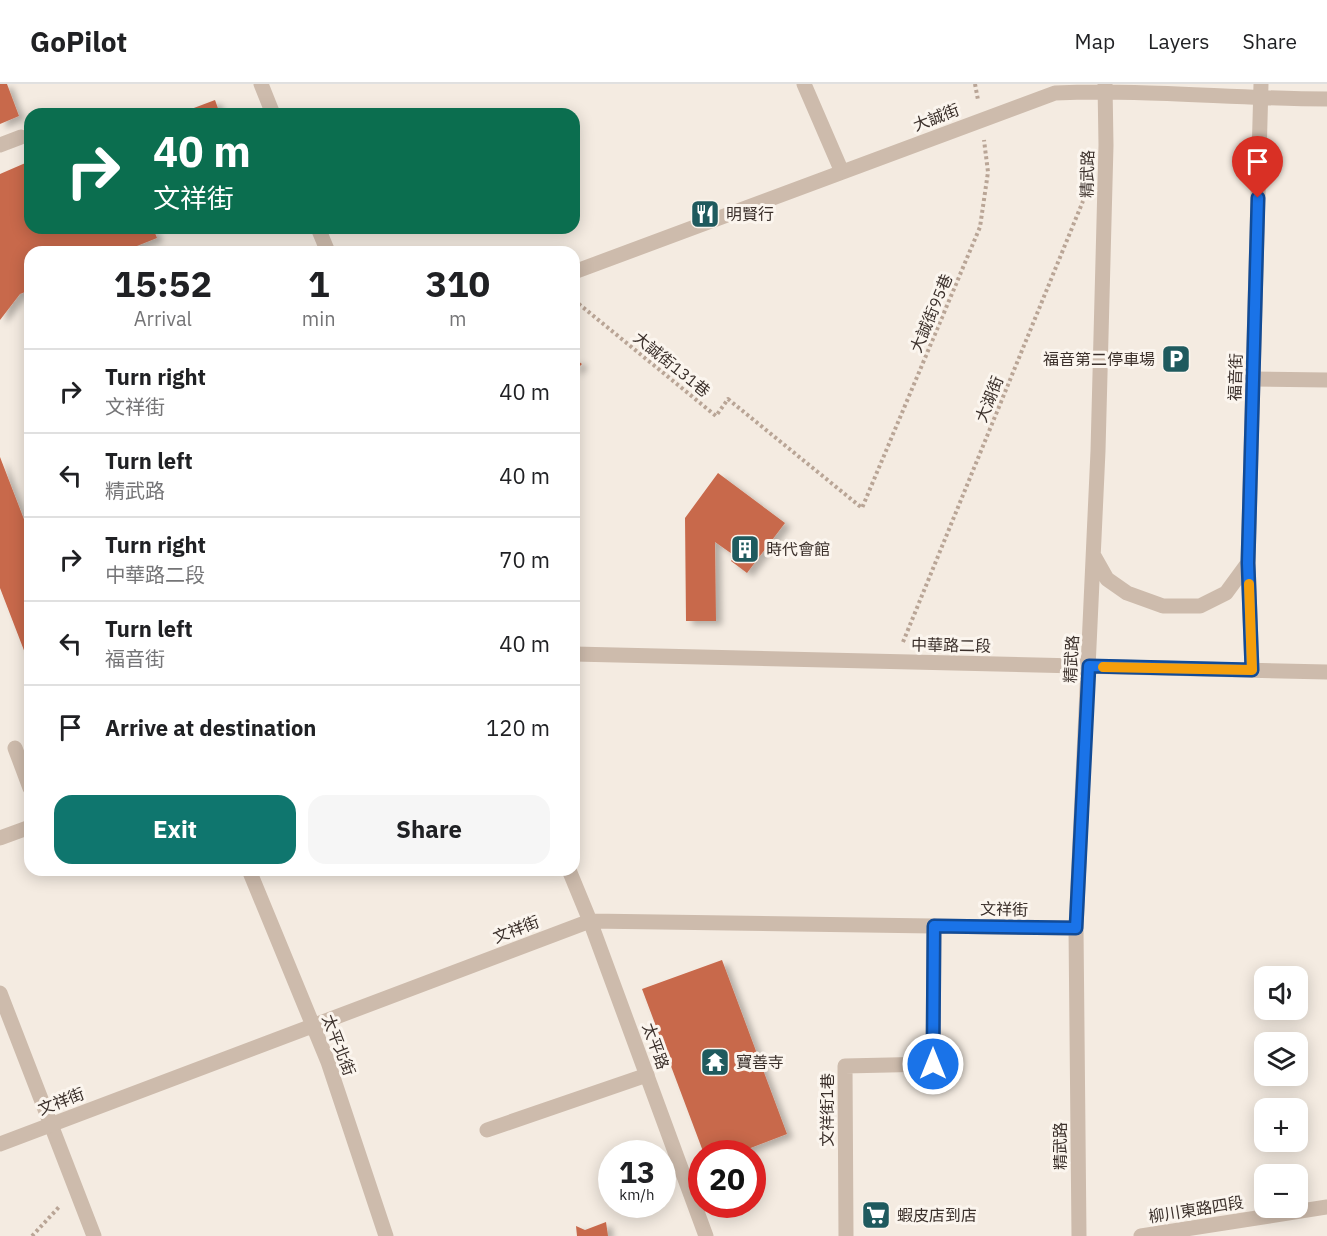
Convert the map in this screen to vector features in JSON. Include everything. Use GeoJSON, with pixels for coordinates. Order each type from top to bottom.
{"type":"FeatureCollection","features":[{"type":"Feature","properties":{"kind":"street"},"geometry":{"type":"LineString","coordinates":[[261,84],[271,108]]}},
{"type":"Feature","properties":{"kind":"street"},"geometry":{"type":"LineString","coordinates":[[804,84],[842,172]]}},
{"type":"Feature","properties":{"kind":"street","name":"大誠街"},"geometry":{"type":"LineString","coordinates":[[580,270],[1055,93],[1105,87],[1261,92],[1327,99]]}},
{"type":"Feature","properties":{"kind":"street","name":"精武路"},"geometry":{"type":"LineString","coordinates":[[1079,1236],[1076,928],[1094,556],[1106,145],[1105,87]]}},
{"type":"Feature","properties":{"kind":"street","name":"福音街"},"geometry":{"type":"LineString","coordinates":[[1252,670],[1248,563],[1261,92]]}},
{"type":"Feature","properties":{"kind":"street"},"geometry":{"type":"LineString","coordinates":[[0,145],[21,137]]}},
{"type":"Feature","properties":{"kind":"street"},"geometry":{"type":"LineString","coordinates":[[1253,379],[1327,380]]}},
{"type":"Feature","properties":{"kind":"street"},"geometry":{"type":"LineString","coordinates":[[1094,556],[1107,579],[1127,593],[1163,606],[1200,606],[1227,592],[1248,563]]}},
{"type":"Feature","properties":{"kind":"street","name":"中華路二段"},"geometry":{"type":"LineString","coordinates":[[580,654],[1327,672]]}},
{"type":"Feature","properties":{"kind":"street"},"geometry":{"type":"LineString","coordinates":[[15,748],[24,772]]}},
{"type":"Feature","properties":{"kind":"street"},"geometry":{"type":"LineString","coordinates":[[0,838],[24,829]]}},
{"type":"Feature","properties":{"kind":"street","name":"太平北街"},"geometry":{"type":"LineString","coordinates":[[251,876],[328,1062],[386,1236]]}},
{"type":"Feature","properties":{"kind":"street","name":"太平路"},"geometry":{"type":"LineString","coordinates":[[572,876],[706,1236]]}},
{"type":"Feature","properties":{"kind":"street","name":"文祥街"},"geometry":{"type":"LineString","coordinates":[[0,1144],[590,921],[1076,928]]}},
{"type":"Feature","properties":{"kind":"street","name":"文祥街1巷"},"geometry":{"type":"LineString","coordinates":[[846,1236],[844,1066],[933,1064],[934,926]]}},
{"type":"Feature","properties":{"kind":"street"},"geometry":{"type":"LineString","coordinates":[[0,993],[94,1236]]}},
{"type":"Feature","properties":{"kind":"street"},"geometry":{"type":"LineString","coordinates":[[487,1130],[647,1075]]}},
{"type":"Feature","properties":{"kind":"street","name":"柳川東路四段"},"geometry":{"type":"LineString","coordinates":[[1141,1236],[1327,1208]]}},
{"type":"Feature","properties":{"kind":"path","name":"大誠街95巷"},"geometry":{"type":"LineString","coordinates":[[862,508],[980,227],[988,172],[981,120]]}},
{"type":"Feature","properties":{"kind":"path","name":"大湖街"},"geometry":{"type":"LineString","coordinates":[[895,662],[1083,200]]}},
{"type":"Feature","properties":{"kind":"path","name":"大誠街131巷"},"geometry":{"type":"LineString","coordinates":[[580,305],[716,416],[728,399],[862,508]]}},
{"type":"Feature","properties":{"kind":"path"},"geometry":{"type":"LineString","coordinates":[[32,1236],[59,1207],[78,1193]]}},
{"type":"Feature","properties":{"kind":"building"},"geometry":{"type":"Polygon","coordinates":[[[0,84],[7,84],[19,116],[0,124],[0,84]]]}},
{"type":"Feature","properties":{"kind":"building"},"geometry":{"type":"Polygon","coordinates":[[[215,100],[218,108],[194,108],[215,100]]]}},
{"type":"Feature","properties":{"kind":"building"},"geometry":{"type":"Polygon","coordinates":[[[24,164],[24,234],[155,234],[157,238],[137,246],[24,246],[24,292],[20,294],[0,320],[0,174],[24,164]]]}},
{"type":"Feature","properties":{"kind":"building"},"geometry":{"type":"Polygon","coordinates":[[[0,457],[24,519],[24,650],[0,588],[0,457]]]}},
{"type":"Feature","properties":{"kind":"building","name":"時代會館"},"geometry":{"type":"Polygon","coordinates":[[[718,473],[785,523],[747,573],[731,561],[735,556],[715,542],[716,621],[686,621],[685,518],[718,473]]]}},
{"type":"Feature","properties":{"kind":"building","name":"寶善寺"},"geometry":{"type":"Polygon","coordinates":[[[722,960],[787,1134],[766,1142],[766,1140],[699,1140],[642,989],[722,960]]]}},
{"type":"Feature","properties":{"kind":"building"},"geometry":{"type":"Polygon","coordinates":[[[606,1222],[608,1236],[577,1236],[576,1226],[585,1230],[606,1222]]]}},
{"type":"Feature","properties":{"kind":"slow traffic"},"geometry":{"type":"LineString","coordinates":[[1103,667],[1252,670],[1249,584]]}},
{"type":"Feature","properties":{"kind":"place","name":"明賢行"},"geometry":{"type":"Point","coordinates":[705,214]}},
{"type":"Feature","properties":{"kind":"place","name":"福音第二停車場"},"geometry":{"type":"Point","coordinates":[1176,359]}},
{"type":"Feature","properties":{"kind":"place","name":"時代會館"},"geometry":{"type":"Point","coordinates":[745,549]}},
{"type":"Feature","properties":{"kind":"place","name":"寶善寺"},"geometry":{"type":"Point","coordinates":[715,1062]}},
{"type":"Feature","properties":{"kind":"place","name":"蝦皮店到店"},"geometry":{"type":"Point","coordinates":[876,1215]}},
{"type":"Feature","properties":{"kind":"route"},"geometry":{"type":"LineString","coordinates":[[933,1064],[934,926],[1076,928],[1089,666],[1252,670],[1248,563],[1258,198]]}}]}
